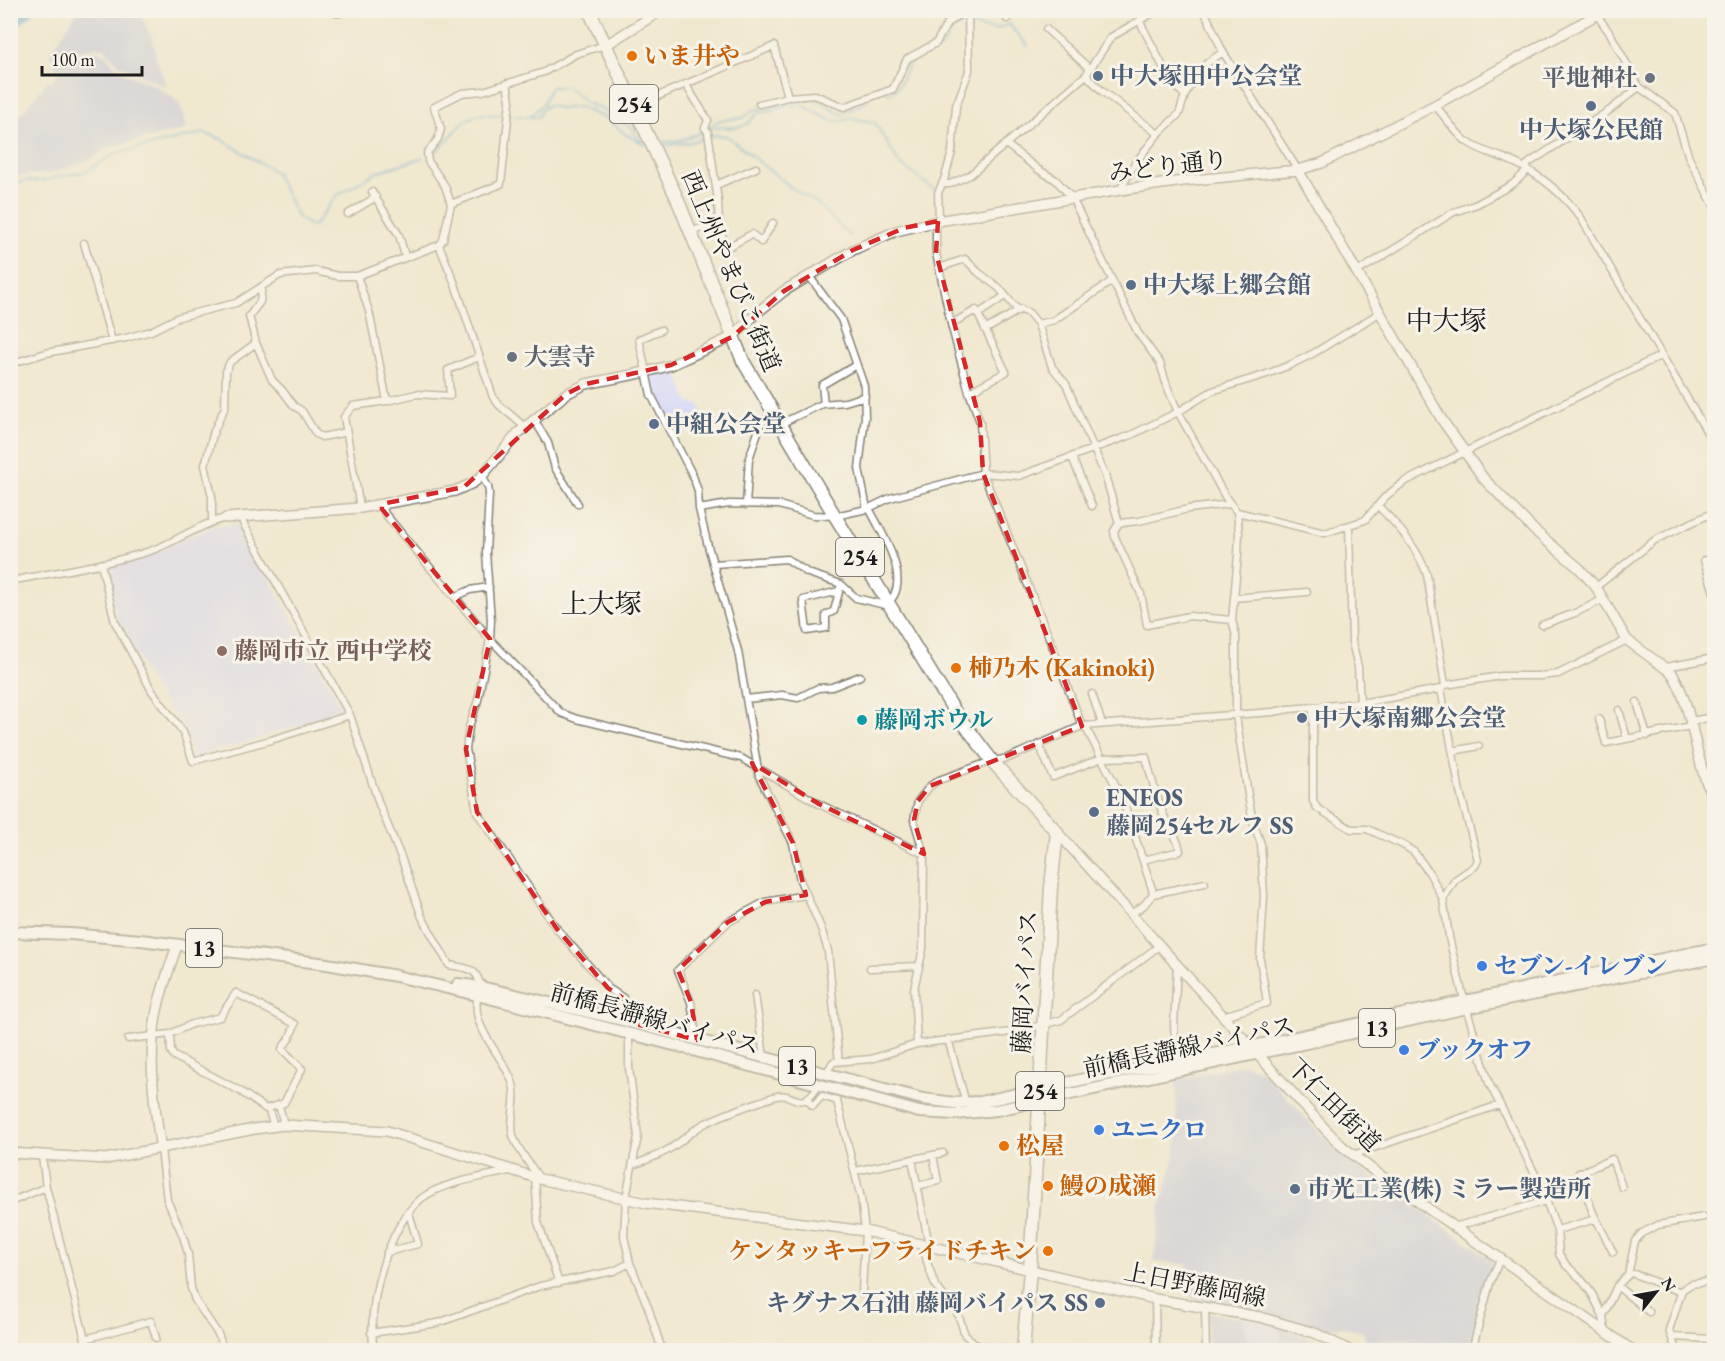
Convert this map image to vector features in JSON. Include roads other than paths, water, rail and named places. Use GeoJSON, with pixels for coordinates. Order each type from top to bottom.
{"type":"FeatureCollection","features":[{"type":"Feature","properties":{"kind":"highway","name":"西上州やまびこ街道"},"geometry":{"type":"LineString","coordinates":[[589,10],[676,196],[743,361],[955,712],[993,762],[1057,832]]}},
{"type":"Feature","properties":{"kind":"highway","name":"藤岡バイパス"},"geometry":{"type":"LineString","coordinates":[[1023,1350],[1030,1270],[1042,1026],[1057,832]]}},
{"type":"Feature","properties":{"kind":"main road","name":"前橋長瀞線バイパス"},"geometry":{"type":"LineString","coordinates":[[10,932],[93,936],[177,945],[333,965],[396,976],[479,991],[823,1079],[932,1101],[966,1103],[1040,1094],[1253,1051],[1714,948]]}},
{"type":"Feature","properties":{"kind":"main road","name":"前橋長瀞線バイパス"},"geometry":{"type":"LineString","coordinates":[[1466,1004],[1714,958]]}},
{"type":"Feature","properties":{"kind":"main road","name":"前橋長瀞線バイパス"},"geometry":{"type":"LineString","coordinates":[[629,1028],[697,1040],[764,1058],[930,1113],[982,1113],[1040,1094],[1177,1060],[1253,1051]]}},
{"type":"Feature","properties":{"kind":"street"},"geometry":{"type":"LineString","coordinates":[[10,364],[46,353],[151,331],[180,317],[236,303],[280,275],[316,271],[338,276],[357,276],[439,245],[443,240],[451,204],[445,186],[428,161],[427,153],[438,139],[441,129],[434,107],[462,93],[483,91],[544,72],[576,54],[606,45],[662,10]]}},
{"type":"Feature","properties":{"kind":"street"},"geometry":{"type":"LineString","coordinates":[[759,104],[788,97],[820,96],[844,107],[893,89],[907,59],[936,43],[947,24],[967,10]]}},
{"type":"Feature","properties":{"kind":"street"},"geometry":{"type":"LineString","coordinates":[[967,10],[969,71],[956,106],[952,152],[938,193],[935,245],[939,268],[969,392],[980,422],[983,473],[1084,726],[1117,788],[1153,894]]}},
{"type":"Feature","properties":{"kind":"street"},"geometry":{"type":"LineString","coordinates":[[1002,10],[1006,19],[1016,10]]}},
{"type":"Feature","properties":{"kind":"street"},"geometry":{"type":"LineString","coordinates":[[942,184],[950,184],[970,175],[1088,72],[1111,38],[1158,10]]}},
{"type":"Feature","properties":{"kind":"street"},"geometry":{"type":"LineString","coordinates":[[1204,10],[1223,52],[1298,170],[1442,420],[1484,479],[1534,530],[1579,568],[1596,587],[1627,640],[1666,667],[1676,680],[1714,803]]}},
{"type":"Feature","properties":{"kind":"street"},"geometry":{"type":"LineString","coordinates":[[1601,13],[1639,87],[1675,113],[1689,158],[1714,206]]}},
{"type":"Feature","properties":{"kind":"street","name":"みどり通り"},"geometry":{"type":"LineString","coordinates":[[482,476],[525,427],[566,394],[586,384],[646,372],[681,361],[732,337],[784,291],[853,250],[889,234],[904,228],[938,221],[1120,190],[1183,180],[1298,170],[1322,163],[1435,105],[1601,13]]}},
{"type":"Feature","properties":{"kind":"street"},"geometry":{"type":"LineString","coordinates":[[1140,22],[1172,84],[1185,95]]}},
{"type":"Feature","properties":{"kind":"street"},"geometry":{"type":"LineString","coordinates":[[1046,28],[1088,72],[1102,91],[1158,134]]}},
{"type":"Feature","properties":{"kind":"street"},"geometry":{"type":"LineString","coordinates":[[638,113],[649,100],[774,46],[788,97]]}},
{"type":"Feature","properties":{"kind":"street"},"geometry":{"type":"LineString","coordinates":[[1120,190],[1135,163],[1158,134],[1179,114],[1194,78],[1207,63],[1223,52]]}},
{"type":"Feature","properties":{"kind":"street"},"geometry":{"type":"LineString","coordinates":[[451,204],[501,184],[510,101],[507,83]]}},
{"type":"Feature","properties":{"kind":"street"},"geometry":{"type":"LineString","coordinates":[[686,85],[708,120],[705,128],[708,132],[716,185],[719,225],[725,246],[730,246],[752,234],[761,242],[773,223]]}},
{"type":"Feature","properties":{"kind":"street"},"geometry":{"type":"LineString","coordinates":[[1528,170],[1526,166],[1529,163],[1610,110],[1639,87]]}},
{"type":"Feature","properties":{"kind":"street"},"geometry":{"type":"LineString","coordinates":[[1435,105],[1467,142],[1486,153],[1504,158],[1528,170],[1566,198],[1581,218],[1714,444]]}},
{"type":"Feature","properties":{"kind":"street"},"geometry":{"type":"LineString","coordinates":[[1007,145],[1056,180],[1072,198],[1138,333],[1160,363],[1178,412],[1230,504],[1237,512],[1325,534],[1349,526],[1365,520],[1385,497],[1404,482],[1662,355]]}},
{"type":"Feature","properties":{"kind":"street"},"geometry":{"type":"LineString","coordinates":[[716,185],[756,168]]}},
{"type":"Feature","properties":{"kind":"street"},"geometry":{"type":"LineString","coordinates":[[1357,272],[1454,212],[1477,204],[1513,184],[1528,170]]}},
{"type":"Feature","properties":{"kind":"street"},"geometry":{"type":"LineString","coordinates":[[348,214],[374,195],[399,235],[405,256]]}},
{"type":"Feature","properties":{"kind":"street"},"geometry":{"type":"LineString","coordinates":[[690,231],[719,225]]}},
{"type":"Feature","properties":{"kind":"street"},"geometry":{"type":"LineString","coordinates":[[84,243],[112,341]]}},
{"type":"Feature","properties":{"kind":"street"},"geometry":{"type":"LineString","coordinates":[[439,245],[496,401],[525,427]]}},
{"type":"Feature","properties":{"kind":"street"},"geometry":{"type":"LineString","coordinates":[[939,268],[965,259],[1016,308],[1029,313],[1038,324],[1052,367],[1066,384],[1105,475],[1119,523],[1114,531],[1115,537],[1141,594],[1147,625],[1189,616],[1233,620]]}},
{"type":"Feature","properties":{"kind":"street"},"geometry":{"type":"LineString","coordinates":[[357,276],[369,311],[387,401]]}},
{"type":"Feature","properties":{"kind":"street"},"geometry":{"type":"LineString","coordinates":[[714,564],[787,559],[808,573],[841,584],[856,598],[885,605],[895,596],[898,585],[896,566],[868,508],[859,468],[865,417],[864,386],[841,319],[809,276]]}},
{"type":"Feature","properties":{"kind":"street"},"geometry":{"type":"LineString","coordinates":[[1038,324],[1054,320],[1112,281]]}},
{"type":"Feature","properties":{"kind":"street"},"geometry":{"type":"LineString","coordinates":[[262,286],[260,302],[249,316],[256,343],[272,380],[294,406],[302,411],[316,434],[322,437],[347,432]]}},
{"type":"Feature","properties":{"kind":"street"},"geometry":{"type":"LineString","coordinates":[[978,314],[1005,296]]}},
{"type":"Feature","properties":{"kind":"street"},"geometry":{"type":"LineString","coordinates":[[985,330],[1021,309]]}},
{"type":"Feature","properties":{"kind":"street"},"geometry":{"type":"LineString","coordinates":[[951,324],[976,310],[1006,372],[969,392]]}},
{"type":"Feature","properties":{"kind":"street"},"geometry":{"type":"LineString","coordinates":[[699,509],[729,504],[779,505],[813,515],[835,516],[868,508],[890,498],[983,473],[1019,476],[1131,435],[1178,412],[1212,391],[1264,375],[1298,361],[1381,312]]}},
{"type":"Feature","properties":{"kind":"street"},"geometry":{"type":"LineString","coordinates":[[661,330],[639,339],[651,395],[693,476],[698,491],[699,509],[725,611],[738,651],[756,766],[793,843],[800,880],[821,928],[828,951],[839,1062]]}},
{"type":"Feature","properties":{"kind":"street"},"geometry":{"type":"LineString","coordinates":[[212,522],[212,497],[205,465],[211,441],[225,407],[226,371],[230,362],[256,343]]}},
{"type":"Feature","properties":{"kind":"street"},"geometry":{"type":"LineString","coordinates":[[360,508],[344,417],[353,406],[422,394],[450,396],[448,370],[479,357]]}},
{"type":"Feature","properties":{"kind":"street"},"geometry":{"type":"LineString","coordinates":[[824,404],[822,385],[856,365]]}},
{"type":"Feature","properties":{"kind":"street"},"geometry":{"type":"LineString","coordinates":[[746,505],[748,459],[761,423],[824,404],[845,402],[865,396]]}},
{"type":"Feature","properties":{"kind":"street"},"geometry":{"type":"LineString","coordinates":[[534,419],[548,443],[555,468],[578,504]]}},
{"type":"Feature","properties":{"kind":"street"},"geometry":{"type":"LineString","coordinates":[[1072,457],[1092,506]]}},
{"type":"Feature","properties":{"kind":"street"},"geometry":{"type":"LineString","coordinates":[[10,581],[101,564],[166,546],[212,522],[226,518],[326,512],[446,494],[482,476],[489,493],[486,553],[490,639],[466,749],[477,812],[557,929],[608,988],[623,998],[629,1014],[629,1068],[638,1136],[626,1198],[624,1236],[630,1263],[662,1350]]}},
{"type":"Feature","properties":{"kind":"street"},"geometry":{"type":"LineString","coordinates":[[382,504],[385,514],[490,639],[561,713],[577,719],[741,758],[819,804],[924,854]]}},
{"type":"Feature","properties":{"kind":"street"},"geometry":{"type":"LineString","coordinates":[[1119,523],[1139,522],[1188,509],[1230,504]]}},
{"type":"Feature","properties":{"kind":"street"},"geometry":{"type":"LineString","coordinates":[[1378,506],[1398,525],[1422,561],[1427,575],[1460,792],[1478,860],[1471,870],[1455,880],[1443,899]]}},
{"type":"Feature","properties":{"kind":"street"},"geometry":{"type":"LineString","coordinates":[[1223,1016],[1267,1003],[1260,959],[1264,896],[1261,844],[1253,822],[1236,716],[1236,636],[1233,620],[1239,533],[1237,512]]}},
{"type":"Feature","properties":{"kind":"street"},"geometry":{"type":"LineString","coordinates":[[1596,587],[1655,540],[1714,512]]}},
{"type":"Feature","properties":{"kind":"street"},"geometry":{"type":"LineString","coordinates":[[242,516],[243,523],[350,715],[379,804],[422,917],[449,965],[474,970],[478,974],[479,991],[475,1010],[492,1048],[513,1083],[513,1135],[538,1178],[538,1222],[559,1282]]}},
{"type":"Feature","properties":{"kind":"street"},"geometry":{"type":"LineString","coordinates":[[1349,526],[1352,642],[1358,667],[1360,703]]}},
{"type":"Feature","properties":{"kind":"street"},"geometry":{"type":"LineString","coordinates":[[1704,560],[1714,593]]}},
{"type":"Feature","properties":{"kind":"street"},"geometry":{"type":"LineString","coordinates":[[101,564],[115,622],[153,691],[183,732],[193,761],[350,715]]}},
{"type":"Feature","properties":{"kind":"street"},"geometry":{"type":"LineString","coordinates":[[839,591],[803,600],[807,631],[826,628],[826,615],[834,611],[841,584]]}},
{"type":"Feature","properties":{"kind":"street"},"geometry":{"type":"LineString","coordinates":[[455,597],[470,590],[489,587]]}},
{"type":"Feature","properties":{"kind":"street"},"geometry":{"type":"LineString","coordinates":[[1234,598],[1307,592]]}},
{"type":"Feature","properties":{"kind":"street"},"geometry":{"type":"LineString","coordinates":[[1542,625],[1602,600]]}},
{"type":"Feature","properties":{"kind":"street"},"geometry":{"type":"LineString","coordinates":[[917,1044],[914,989],[923,949],[924,854],[914,820],[916,805],[920,798],[930,786],[939,780],[1008,758],[1084,726],[1236,716],[1360,703],[1501,676],[1558,674],[1627,640]]}},
{"type":"Feature","properties":{"kind":"street"},"geometry":{"type":"LineString","coordinates":[[1666,667],[1714,658]]}},
{"type":"Feature","properties":{"kind":"street"},"geometry":{"type":"LineString","coordinates":[[746,699],[782,695],[798,698],[818,688],[832,687],[860,676]]}},
{"type":"Feature","properties":{"kind":"street"},"geometry":{"type":"LineString","coordinates":[[1092,694],[1102,724]]}},
{"type":"Feature","properties":{"kind":"street"},"geometry":{"type":"LineString","coordinates":[[1637,702],[1647,736]]}},
{"type":"Feature","properties":{"kind":"street"},"geometry":{"type":"LineString","coordinates":[[1313,707],[1313,801],[1317,808],[1351,829],[1366,830],[1384,836],[1414,852],[1430,874],[1443,899],[1450,942],[1490,1083],[1540,1184],[1557,1230],[1559,1254],[1566,1265],[1587,1286],[1604,1316],[1605,1332]]}},
{"type":"Feature","properties":{"kind":"street"},"geometry":{"type":"LineString","coordinates":[[1618,710],[1627,739]]}},
{"type":"Feature","properties":{"kind":"street"},"geometry":{"type":"LineString","coordinates":[[1599,719],[1606,744],[1647,736],[1714,717]]}},
{"type":"Feature","properties":{"kind":"street"},"geometry":{"type":"LineString","coordinates":[[1039,745],[1053,777],[1102,758],[1146,757],[1153,786],[1180,851],[1143,860]]}},
{"type":"Feature","properties":{"kind":"street"},"geometry":{"type":"LineString","coordinates":[[1453,751],[1479,746]]}},
{"type":"Feature","properties":{"kind":"street","name":"下仁田街道"},"geometry":{"type":"LineString","coordinates":[[1057,832],[1253,1051],[1326,1130],[1353,1155],[1632,1350]]}},
{"type":"Feature","properties":{"kind":"street"},"geometry":{"type":"LineString","coordinates":[[1131,914],[1144,905],[1153,894],[1205,883]]}},
{"type":"Feature","properties":{"kind":"street"},"geometry":{"type":"LineString","coordinates":[[697,1040],[691,1002],[678,970],[728,922],[746,911],[765,902],[806,895]]}},
{"type":"Feature","properties":{"kind":"street"},"geometry":{"type":"LineString","coordinates":[[177,945],[156,1014],[152,1076],[167,1200],[183,1236],[195,1300],[218,1334],[224,1350]]}},
{"type":"Feature","properties":{"kind":"street"},"geometry":{"type":"LineString","coordinates":[[633,1165],[662,1153],[713,1120],[777,1096],[798,1101],[807,1100],[832,1064],[872,1059],[917,1044],[1019,1031],[1062,1020],[1089,997],[1159,946]]}},
{"type":"Feature","properties":{"kind":"street"},"geometry":{"type":"LineString","coordinates":[[870,968],[919,966]]}},
{"type":"Feature","properties":{"kind":"street"},"geometry":{"type":"LineString","coordinates":[[1177,966],[1174,1026],[1177,1060]]}},
{"type":"Feature","properties":{"kind":"street"},"geometry":{"type":"LineString","coordinates":[[128,1040],[170,1034],[192,1024],[220,1017],[236,993],[295,1024],[282,1049],[302,1069],[284,1103],[268,1108]]}},
{"type":"Feature","properties":{"kind":"street"},"geometry":{"type":"LineString","coordinates":[[755,995],[764,1058]]}},
{"type":"Feature","properties":{"kind":"street"},"geometry":{"type":"LineString","coordinates":[[170,1034],[171,1051],[174,1056],[268,1108],[279,1126]]}},
{"type":"Feature","properties":{"kind":"street"},"geometry":{"type":"LineString","coordinates":[[948,1039],[966,1103]]}},
{"type":"Feature","properties":{"kind":"street"},"geometry":{"type":"LineString","coordinates":[[807,1100],[813,1106],[822,1096],[837,1101],[855,1171],[866,1231],[862,1294]]}},
{"type":"Feature","properties":{"kind":"street"},"geometry":{"type":"LineString","coordinates":[[279,1105],[279,1126]]}},
{"type":"Feature","properties":{"kind":"street"},"geometry":{"type":"LineString","coordinates":[[1353,1155],[1499,1105]]}},
{"type":"Feature","properties":{"kind":"street","name":"上日野藤岡線"},"geometry":{"type":"LineString","coordinates":[[10,1153],[106,1159],[279,1126],[387,1131],[538,1178],[671,1207],[866,1231],[1155,1299],[1281,1322],[1316,1333],[1349,1350]]}},
{"type":"Feature","properties":{"kind":"street"},"geometry":{"type":"LineString","coordinates":[[855,1171],[943,1153]]}},
{"type":"Feature","properties":{"kind":"street"},"geometry":{"type":"LineString","coordinates":[[918,1186],[939,1181],[933,1155]]}},
{"type":"Feature","properties":{"kind":"street"},"geometry":{"type":"LineString","coordinates":[[42,1156],[46,1187],[85,1339],[85,1350]]}},
{"type":"Feature","properties":{"kind":"street"},"geometry":{"type":"LineString","coordinates":[[912,1159],[918,1186],[927,1262],[935,1285],[958,1314],[965,1335],[983,1350]]}},
{"type":"Feature","properties":{"kind":"street"},"geometry":{"type":"LineString","coordinates":[[1613,1252],[1596,1219],[1579,1173],[1612,1159],[1622,1187]]}},
{"type":"Feature","properties":{"kind":"street"},"geometry":{"type":"LineString","coordinates":[[374,1350],[371,1317],[387,1252],[398,1226],[422,1198],[438,1190],[510,1171]]}},
{"type":"Feature","properties":{"kind":"street"},"geometry":{"type":"LineString","coordinates":[[10,1202],[46,1187]]}},
{"type":"Feature","properties":{"kind":"street"},"geometry":{"type":"LineString","coordinates":[[1454,1227],[1546,1201]]}},
{"type":"Feature","properties":{"kind":"street"},"geometry":{"type":"LineString","coordinates":[[387,1252],[418,1244],[409,1213]]}},
{"type":"Feature","properties":{"kind":"street"},"geometry":{"type":"LineString","coordinates":[[1604,1316],[1617,1286],[1629,1272],[1635,1241],[1642,1233],[1658,1225],[1704,1217]]}},
{"type":"Feature","properties":{"kind":"street"},"geometry":{"type":"LineString","coordinates":[[1557,1230],[1596,1219]]}},
{"type":"Feature","properties":{"kind":"street"},"geometry":{"type":"LineString","coordinates":[[1472,1350],[1490,1283],[1500,1259]]}},
{"type":"Feature","properties":{"kind":"street"},"geometry":{"type":"LineString","coordinates":[[372,1333],[438,1323],[540,1286],[614,1270],[630,1263]]}},
{"type":"Feature","properties":{"kind":"street"},"geometry":{"type":"LineString","coordinates":[[1629,1272],[1681,1292]]}},
{"type":"Feature","properties":{"kind":"street"},"geometry":{"type":"LineString","coordinates":[[1676,1350],[1669,1330],[1682,1290],[1691,1284],[1714,1283]]}},
{"type":"Feature","properties":{"kind":"street"},"geometry":{"type":"LineString","coordinates":[[1617,1286],[1649,1312]]}},
{"type":"Feature","properties":{"kind":"street"},"geometry":{"type":"LineString","coordinates":[[1155,1299],[1156,1350]]}},
{"type":"Feature","properties":{"kind":"street"},"geometry":{"type":"LineString","coordinates":[[1205,1308],[1206,1350]]}},
{"type":"Feature","properties":{"kind":"street"},"geometry":{"type":"LineString","coordinates":[[85,1339],[151,1321],[156,1338]]}},
{"type":"Feature","properties":{"kind":"street"},"geometry":{"type":"LineString","coordinates":[[1672,1337],[1714,1339]]}},
{"type":"Feature","properties":{"kind":"waterway"},"geometry":{"type":"LineString","coordinates":[[10,26],[28,10]]}},
{"type":"Feature","properties":{"kind":"waterway"},"geometry":{"type":"LineString","coordinates":[[888,94],[897,88],[906,69],[913,61],[939,49],[956,27],[965,24]]}},
{"type":"Feature","properties":{"kind":"waterway"},"geometry":{"type":"LineString","coordinates":[[973,26],[996,30],[1009,24],[1028,46]]}},
{"type":"Feature","properties":{"kind":"waterway"},"geometry":{"type":"LineString","coordinates":[[530,116],[543,104],[550,88],[568,88],[583,101],[600,108],[630,127],[644,142]]}},
{"type":"Feature","properties":{"kind":"waterway"},"geometry":{"type":"LineString","coordinates":[[659,142],[677,141],[703,132],[720,120],[743,118],[754,109],[763,109],[793,100],[819,100],[843,114],[868,101]]}},
{"type":"Feature","properties":{"kind":"waterway"},"geometry":{"type":"LineString","coordinates":[[434,151],[439,149],[464,122],[477,114],[538,117],[543,108],[549,105],[561,109],[582,108],[609,120],[625,134],[646,145]]}},
{"type":"Feature","properties":{"kind":"waterway"},"geometry":{"type":"LineString","coordinates":[[708,129],[742,126],[758,113],[802,105],[832,121],[852,118],[875,123],[899,163],[935,190]]}},
{"type":"Feature","properties":{"kind":"waterway"},"geometry":{"type":"LineString","coordinates":[[10,184],[41,181],[87,171],[114,154],[204,133],[221,139],[275,172],[298,218],[309,225],[315,225],[336,196],[379,171],[422,158]]}},
{"type":"Feature","properties":{"kind":"waterway"},"geometry":{"type":"LineString","coordinates":[[660,146],[691,142],[712,135],[727,136],[793,189],[817,203],[850,236]]}},
{"type":"Feature","properties":{"kind":"place","name":"いま井や"},"geometry":{"type":"Point","coordinates":[632,56]}},
{"type":"Feature","properties":{"kind":"place","name":"中大塚田中公会堂"},"geometry":{"type":"Point","coordinates":[1098,76]}},
{"type":"Feature","properties":{"kind":"place","name":"平地神社"},"geometry":{"type":"Point","coordinates":[1650,78]}},
{"type":"Feature","properties":{"kind":"place","name":"中大塚公民館"},"geometry":{"type":"Point","coordinates":[1591,106]}},
{"type":"Feature","properties":{"kind":"place","name":"中大塚上郷会館"},"geometry":{"type":"Point","coordinates":[1131,285]}},
{"type":"Feature","properties":{"kind":"place","name":"大雲寺"},"geometry":{"type":"Point","coordinates":[512,357]}},
{"type":"Feature","properties":{"kind":"place","name":"中組公会堂"},"geometry":{"type":"Point","coordinates":[654,424]}},
{"type":"Feature","properties":{"kind":"place","name":"藤岡市立 西中学校"},"geometry":{"type":"Point","coordinates":[222,651]}},
{"type":"Feature","properties":{"kind":"place","name":"柿乃木 (Kakinoki)"},"geometry":{"type":"Point","coordinates":[956,668]}},
{"type":"Feature","properties":{"kind":"place","name":"中大塚南郷公会堂"},"geometry":{"type":"Point","coordinates":[1302,718]}},
{"type":"Feature","properties":{"kind":"place","name":"藤岡ボウル"},"geometry":{"type":"Point","coordinates":[862,720]}},
{"type":"Feature","properties":{"kind":"place","name":"ENEOS 藤岡254セルフ SS"},"geometry":{"type":"Point","coordinates":[1094,812]}},
{"type":"Feature","properties":{"kind":"place","name":"セブン-イレブン"},"geometry":{"type":"Point","coordinates":[1482,966]}},
{"type":"Feature","properties":{"kind":"place","name":"ブックオフ"},"geometry":{"type":"Point","coordinates":[1404,1050]}},
{"type":"Feature","properties":{"kind":"place","name":"ユニクロ"},"geometry":{"type":"Point","coordinates":[1099,1130]}},
{"type":"Feature","properties":{"kind":"place","name":"松屋"},"geometry":{"type":"Point","coordinates":[1004,1146]}},
{"type":"Feature","properties":{"kind":"place","name":"鰻の成瀬"},"geometry":{"type":"Point","coordinates":[1048,1186]}},
{"type":"Feature","properties":{"kind":"place","name":"市光工業(株) ミラー製造所"},"geometry":{"type":"Point","coordinates":[1295,1189]}},
{"type":"Feature","properties":{"kind":"place","name":"ケンタッキーフライドチキン"},"geometry":{"type":"Point","coordinates":[1048,1251]}},
{"type":"Feature","properties":{"kind":"place","name":"キグナス石油 藤岡バイパス SS"},"geometry":{"type":"Point","coordinates":[1100,1303]}},
{"type":"Feature","properties":{"kind":"district","name":"中大塚"},"geometry":{"type":"Point","coordinates":[1446,321]}},
{"type":"Feature","properties":{"kind":"district","name":"上大塚"},"geometry":{"type":"Point","coordinates":[601,604]}}]}
